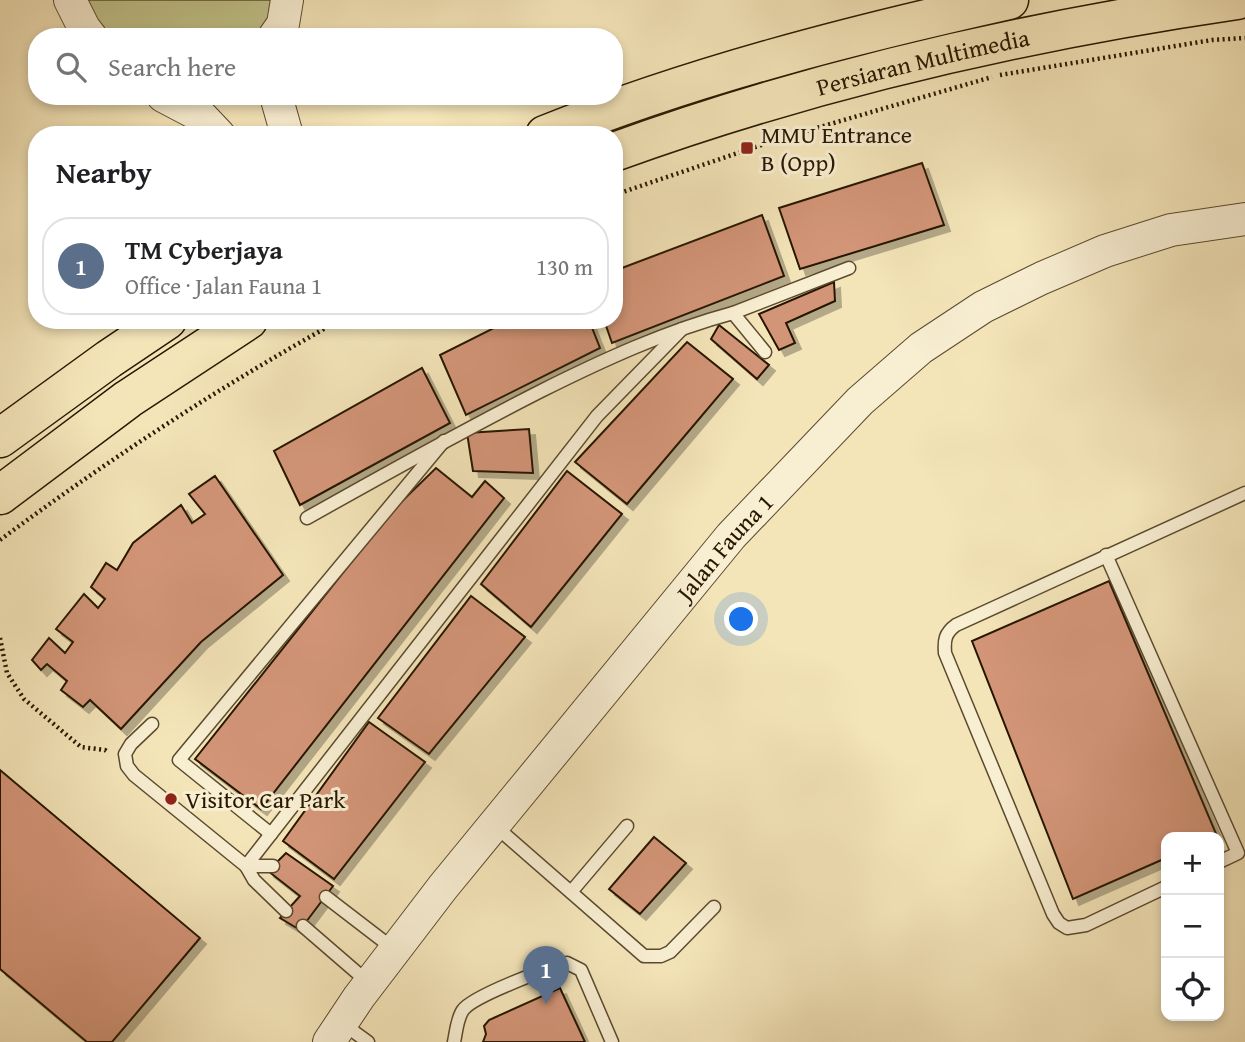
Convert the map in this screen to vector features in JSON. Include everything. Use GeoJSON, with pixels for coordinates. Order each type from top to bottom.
{"type":"FeatureCollection","features":[{"type":"Feature","properties":{"kind":"main road","name":"Persiaran Multimedia"},"geometry":{"type":"LineString","coordinates":[[570,126],[657,95],[842,39],[1009,0]]}},
{"type":"Feature","properties":{"kind":"main road","name":"Persiaran Multimedia"},"geometry":{"type":"LineString","coordinates":[[623,149],[738,110],[900,65],[1106,20],[1237,0]]}},
{"type":"Feature","properties":{"kind":"main road"},"geometry":{"type":"LineString","coordinates":[[0,495],[128,399],[234,329]]}},
{"type":"Feature","properties":{"kind":"main road"},"geometry":{"type":"LineString","coordinates":[[0,438],[148,331]]}},
{"type":"Feature","properties":{"kind":"street"},"geometry":{"type":"LineString","coordinates":[[70,0],[86,28]]}},
{"type":"Feature","properties":{"kind":"street"},"geometry":{"type":"LineString","coordinates":[[280,28],[287,0]]}},
{"type":"Feature","properties":{"kind":"street"},"geometry":{"type":"LineString","coordinates":[[286,28],[287,0]]}},
{"type":"Feature","properties":{"kind":"street"},"geometry":{"type":"LineString","coordinates":[[180,105],[201,116],[210,126]]}},
{"type":"Feature","properties":{"kind":"street"},"geometry":{"type":"LineString","coordinates":[[279,105],[284,126]]}},
{"type":"Feature","properties":{"kind":"street","name":"Jalan Fauna 1"},"geometry":{"type":"LineString","coordinates":[[336,1032],[369,984],[494,825],[731,536],[860,401],[921,348],[983,307],[1042,278],[1105,251],[1171,230],[1245,219]]}},
{"type":"Feature","properties":{"kind":"lane"},"geometry":{"type":"LineString","coordinates":[[307,518],[444,441],[577,373],[681,329],[733,313],[849,268]]}},
{"type":"Feature","properties":{"kind":"lane"},"geometry":{"type":"LineString","coordinates":[[733,313],[765,352]]}},
{"type":"Feature","properties":{"kind":"lane"},"geometry":{"type":"LineString","coordinates":[[246,866],[597,416],[681,329]]}},
{"type":"Feature","properties":{"kind":"lane"},"geometry":{"type":"LineString","coordinates":[[271,834],[179,760],[444,441]]}},
{"type":"Feature","properties":{"kind":"lane"},"geometry":{"type":"LineString","coordinates":[[1161,889],[1086,925],[1067,928],[1059,923],[945,653],[944,641],[948,631],[956,625],[1245,493]]}},
{"type":"Feature","properties":{"kind":"lane"},"geometry":{"type":"LineString","coordinates":[[1105,555],[1241,851],[1224,860]]}},
{"type":"Feature","properties":{"kind":"lane"},"geometry":{"type":"LineString","coordinates":[[152,724],[131,744],[125,754],[127,766],[134,775],[246,866],[254,880],[286,911]]}},
{"type":"Feature","properties":{"kind":"lane"},"geometry":{"type":"LineString","coordinates":[[494,825],[644,956],[653,957],[670,952],[713,906]]}},
{"type":"Feature","properties":{"kind":"lane"},"geometry":{"type":"LineString","coordinates":[[571,892],[627,826]]}},
{"type":"Feature","properties":{"kind":"lane"},"geometry":{"type":"LineString","coordinates":[[246,866],[273,866]]}},
{"type":"Feature","properties":{"kind":"lane"},"geometry":{"type":"LineString","coordinates":[[326,897],[395,950]]}},
{"type":"Feature","properties":{"kind":"lane"},"geometry":{"type":"LineString","coordinates":[[303,926],[369,984]]}},
{"type":"Feature","properties":{"kind":"lane"},"geometry":{"type":"LineString","coordinates":[[454,1042],[463,1010],[475,1001],[567,963],[581,970],[612,1042]]}},
{"type":"Feature","properties":{"kind":"lane"},"geometry":{"type":"LineString","coordinates":[[336,1032],[368,1042]]}},
{"type":"Feature","properties":{"kind":"path"},"geometry":{"type":"LineString","coordinates":[[623,192],[782,138],[998,76],[1212,40],[1245,38]]}},
{"type":"Feature","properties":{"kind":"path"},"geometry":{"type":"LineString","coordinates":[[0,540],[94,472],[190,409],[325,329]]}},
{"type":"Feature","properties":{"kind":"path"},"geometry":{"type":"LineString","coordinates":[[0,638],[6,673],[24,699],[80,747],[105,750],[134,775]]}},
{"type":"Feature","properties":{"kind":"green space"},"geometry":{"type":"Polygon","coordinates":[[[80,0],[274,0],[273,10],[262,28],[100,28],[80,0]]]}},
{"type":"Feature","properties":{"kind":"building"},"geometry":{"type":"Polygon","coordinates":[[[922,163],[944,225],[800,269],[779,208],[922,163]]]}},
{"type":"Feature","properties":{"kind":"building"},"geometry":{"type":"Polygon","coordinates":[[[762,215],[784,276],[612,343],[607,329],[623,329],[623,268],[762,215]]]}},
{"type":"Feature","properties":{"kind":"building"},"geometry":{"type":"Polygon","coordinates":[[[834,282],[835,301],[786,323],[795,343],[779,350],[759,314],[834,282]]]}},
{"type":"Feature","properties":{"kind":"building"},"geometry":{"type":"Polygon","coordinates":[[[719,325],[769,365],[757,379],[711,339],[719,325]]]}},
{"type":"Feature","properties":{"kind":"building"},"geometry":{"type":"Polygon","coordinates":[[[492,329],[593,329],[600,348],[466,415],[440,355],[492,329]]]}},
{"type":"Feature","properties":{"kind":"building"},"geometry":{"type":"Polygon","coordinates":[[[687,342],[733,379],[627,504],[575,462],[687,342]]]}},
{"type":"Feature","properties":{"kind":"building"},"geometry":{"type":"Polygon","coordinates":[[[422,368],[450,423],[300,505],[274,451],[422,368]]]}},
{"type":"Feature","properties":{"kind":"building"},"geometry":{"type":"Polygon","coordinates":[[[529,429],[533,473],[473,471],[467,433],[529,429]]]}},
{"type":"Feature","properties":{"kind":"building"},"geometry":{"type":"Polygon","coordinates":[[[436,468],[472,497],[485,481],[504,498],[261,809],[195,759],[392,511],[436,468]]]}},
{"type":"Feature","properties":{"kind":"building"},"geometry":{"type":"Polygon","coordinates":[[[567,471],[622,514],[531,627],[481,584],[567,471]]]}},
{"type":"Feature","properties":{"kind":"building"},"geometry":{"type":"Polygon","coordinates":[[[215,476],[283,575],[201,642],[121,729],[90,700],[83,707],[61,690],[67,681],[47,664],[41,670],[32,660],[49,638],[65,653],[73,642],[56,629],[84,594],[98,608],[105,599],[91,587],[106,563],[117,570],[133,543],[181,505],[192,523],[205,514],[189,494],[215,476]]]}},
{"type":"Feature","properties":{"kind":"building"},"geometry":{"type":"Polygon","coordinates":[[[1109,581],[1215,832],[1161,832],[1161,860],[1073,899],[972,641],[1109,581]]]}},
{"type":"Feature","properties":{"kind":"building"},"geometry":{"type":"Polygon","coordinates":[[[471,596],[525,637],[429,754],[378,718],[471,596]]]}},
{"type":"Feature","properties":{"kind":"building"},"geometry":{"type":"Polygon","coordinates":[[[369,722],[425,762],[334,879],[283,841],[369,722]]]}},
{"type":"Feature","properties":{"kind":"building"},"geometry":{"type":"Polygon","coordinates":[[[0,770],[200,938],[112,1042],[87,1042],[0,969],[0,770]]]}},
{"type":"Feature","properties":{"kind":"building"},"geometry":{"type":"Polygon","coordinates":[[[654,837],[686,863],[640,914],[609,889],[654,837]]]}},
{"type":"Feature","properties":{"kind":"building"},"geometry":{"type":"Polygon","coordinates":[[[286,853],[333,886],[300,930],[280,918],[300,896],[268,871],[286,853]]]}},
{"type":"Feature","properties":{"kind":"building"},"geometry":{"type":"Polygon","coordinates":[[[560,988],[585,1042],[483,1042],[486,1034],[484,1026],[489,1020],[560,988]]]}},
{"type":"Feature","properties":{"kind":"place","name":"MMU Entrance B (Opp)"},"geometry":{"type":"Point","coordinates":[747,148]}},
{"type":"Feature","properties":{"kind":"place","name":"Visitor Car Park"},"geometry":{"type":"Point","coordinates":[171,799]}},
{"type":"Feature","properties":{"kind":"place","name":"TM Cyberjaya"},"geometry":{"type":"Point","coordinates":[546,1004]}}]}
